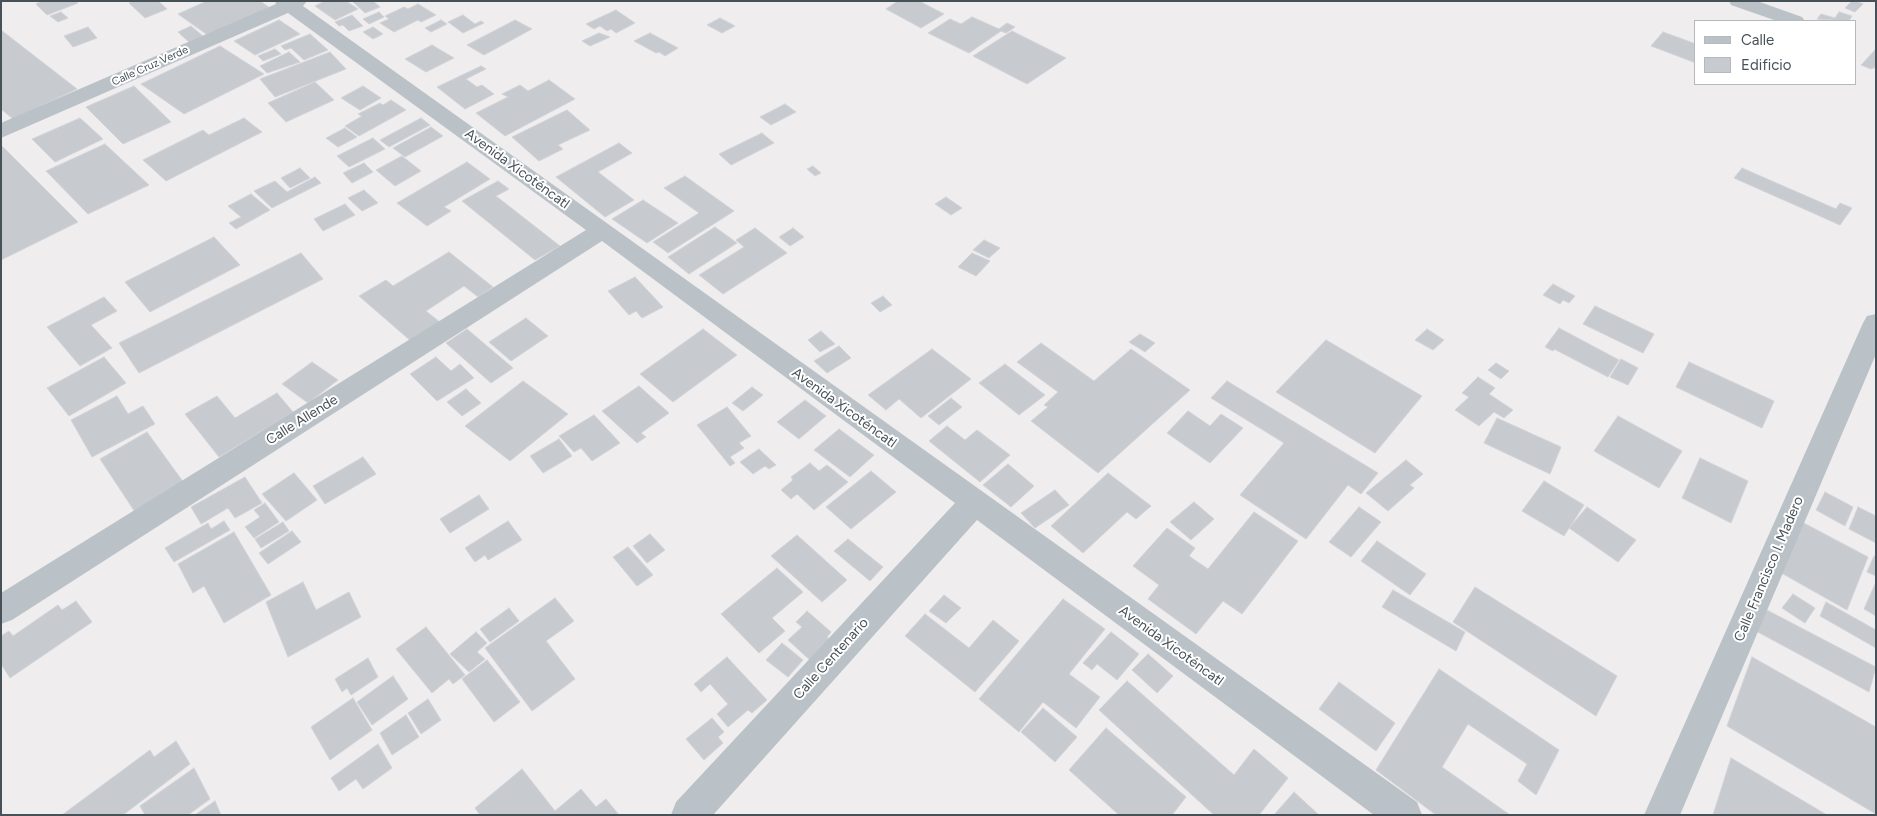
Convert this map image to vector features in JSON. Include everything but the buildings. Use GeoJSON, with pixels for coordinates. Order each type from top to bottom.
{"type":"FeatureCollection","features":[{"type":"Feature","properties":{"kind":"street"},"geometry":{"type":"LineString","coordinates":[[1738,1],[1792,20]]}},
{"type":"Feature","properties":{"kind":"street","name":"Calle Cruz Verde"},"geometry":{"type":"LineString","coordinates":[[1,131],[291,3]]}},
{"type":"Feature","properties":{"kind":"street","name":"Avenida Xicoténcatl"},"geometry":{"type":"LineString","coordinates":[[291,3],[1404,815]]}},
{"type":"Feature","properties":{"kind":"street","name":"Calle Allende"},"geometry":{"type":"LineString","coordinates":[[1,610],[603,230]]}},
{"type":"Feature","properties":{"kind":"street","name":"Calle Francisco I. Madero"},"geometry":{"type":"LineString","coordinates":[[1662,815],[1876,323]]}},
{"type":"Feature","properties":{"kind":"street","name":"Calle Centenario"},"geometry":{"type":"LineString","coordinates":[[689,815],[974,503]]}}]}
